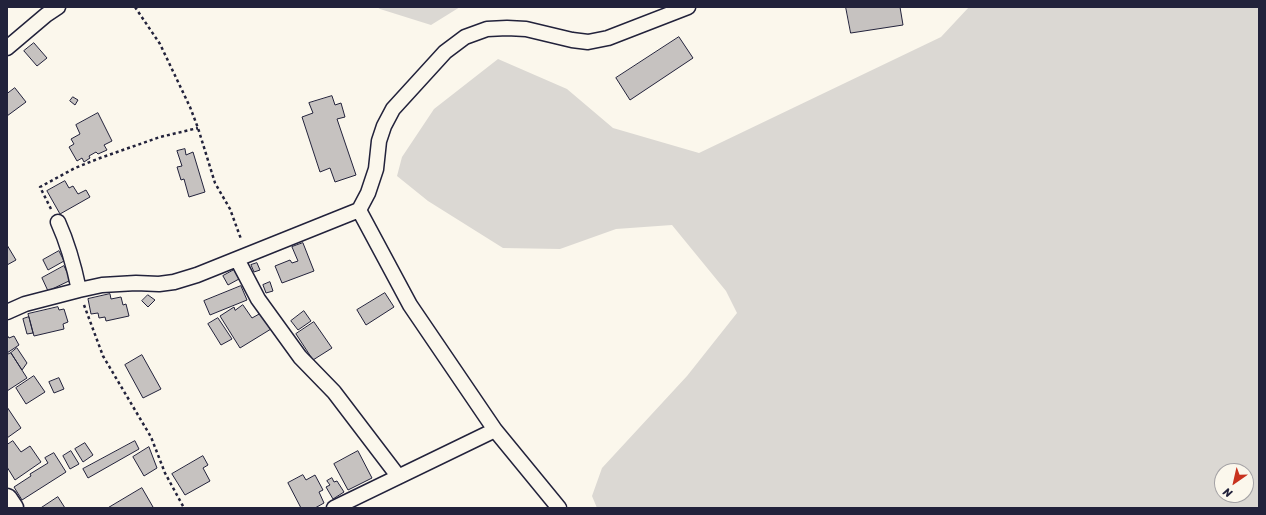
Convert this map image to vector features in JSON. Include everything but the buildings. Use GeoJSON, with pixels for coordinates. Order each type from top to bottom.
{"type":"FeatureCollection","features":[{"type":"Feature","properties":{"kind":"main road"},"geometry":{"type":"LineString","coordinates":[[7,499],[13,508]]}},
{"type":"Feature","properties":{"kind":"street"},"geometry":{"type":"LineString","coordinates":[[7,48],[46,15],[58,7]]}},
{"type":"Feature","properties":{"kind":"street"},"geometry":{"type":"LineString","coordinates":[[7,312],[25,304],[102,285],[136,283],[159,284],[174,282],[196,275],[359,210],[368,193],[376,170],[379,141],[384,126],[393,108],[445,52],[465,37],[487,29],[507,28],[526,29],[572,40],[588,42],[608,38],[688,7]]}},
{"type":"Feature","properties":{"kind":"street"},"geometry":{"type":"LineString","coordinates":[[359,210],[410,305],[495,430],[559,508]]}},
{"type":"Feature","properties":{"kind":"street"},"geometry":{"type":"LineString","coordinates":[[58,222],[70,253],[79,290]]}},
{"type":"Feature","properties":{"kind":"street"},"geometry":{"type":"LineString","coordinates":[[241,257],[258,299],[300,357],[334,392],[398,476]]}},
{"type":"Feature","properties":{"kind":"street"},"geometry":{"type":"LineString","coordinates":[[334,508],[495,430]]}},
{"type":"Feature","properties":{"kind":"path"},"geometry":{"type":"LineString","coordinates":[[135,7],[160,44],[187,101],[198,128],[215,183],[230,209],[241,257]]}},
{"type":"Feature","properties":{"kind":"path"},"geometry":{"type":"LineString","coordinates":[[58,222],[40,187],[75,168],[100,158],[160,137],[198,128]]}},
{"type":"Feature","properties":{"kind":"path"},"geometry":{"type":"LineString","coordinates":[[79,290],[103,356],[151,437],[164,473],[184,508]]}},
{"type":"Feature","properties":{"kind":"shaded area"},"geometry":{"type":"Polygon","coordinates":[[[377,7],[460,7],[431,25],[377,7]]]}},
{"type":"Feature","properties":{"kind":"shaded area"},"geometry":{"type":"Polygon","coordinates":[[[969,7],[1259,7],[1259,508],[597,508],[592,496],[602,468],[687,376],[737,313],[726,291],[672,225],[616,229],[560,249],[503,248],[428,201],[397,176],[402,157],[434,109],[498,59],[567,89],[613,128],[699,153],[941,37],[969,7]]]}}]}
